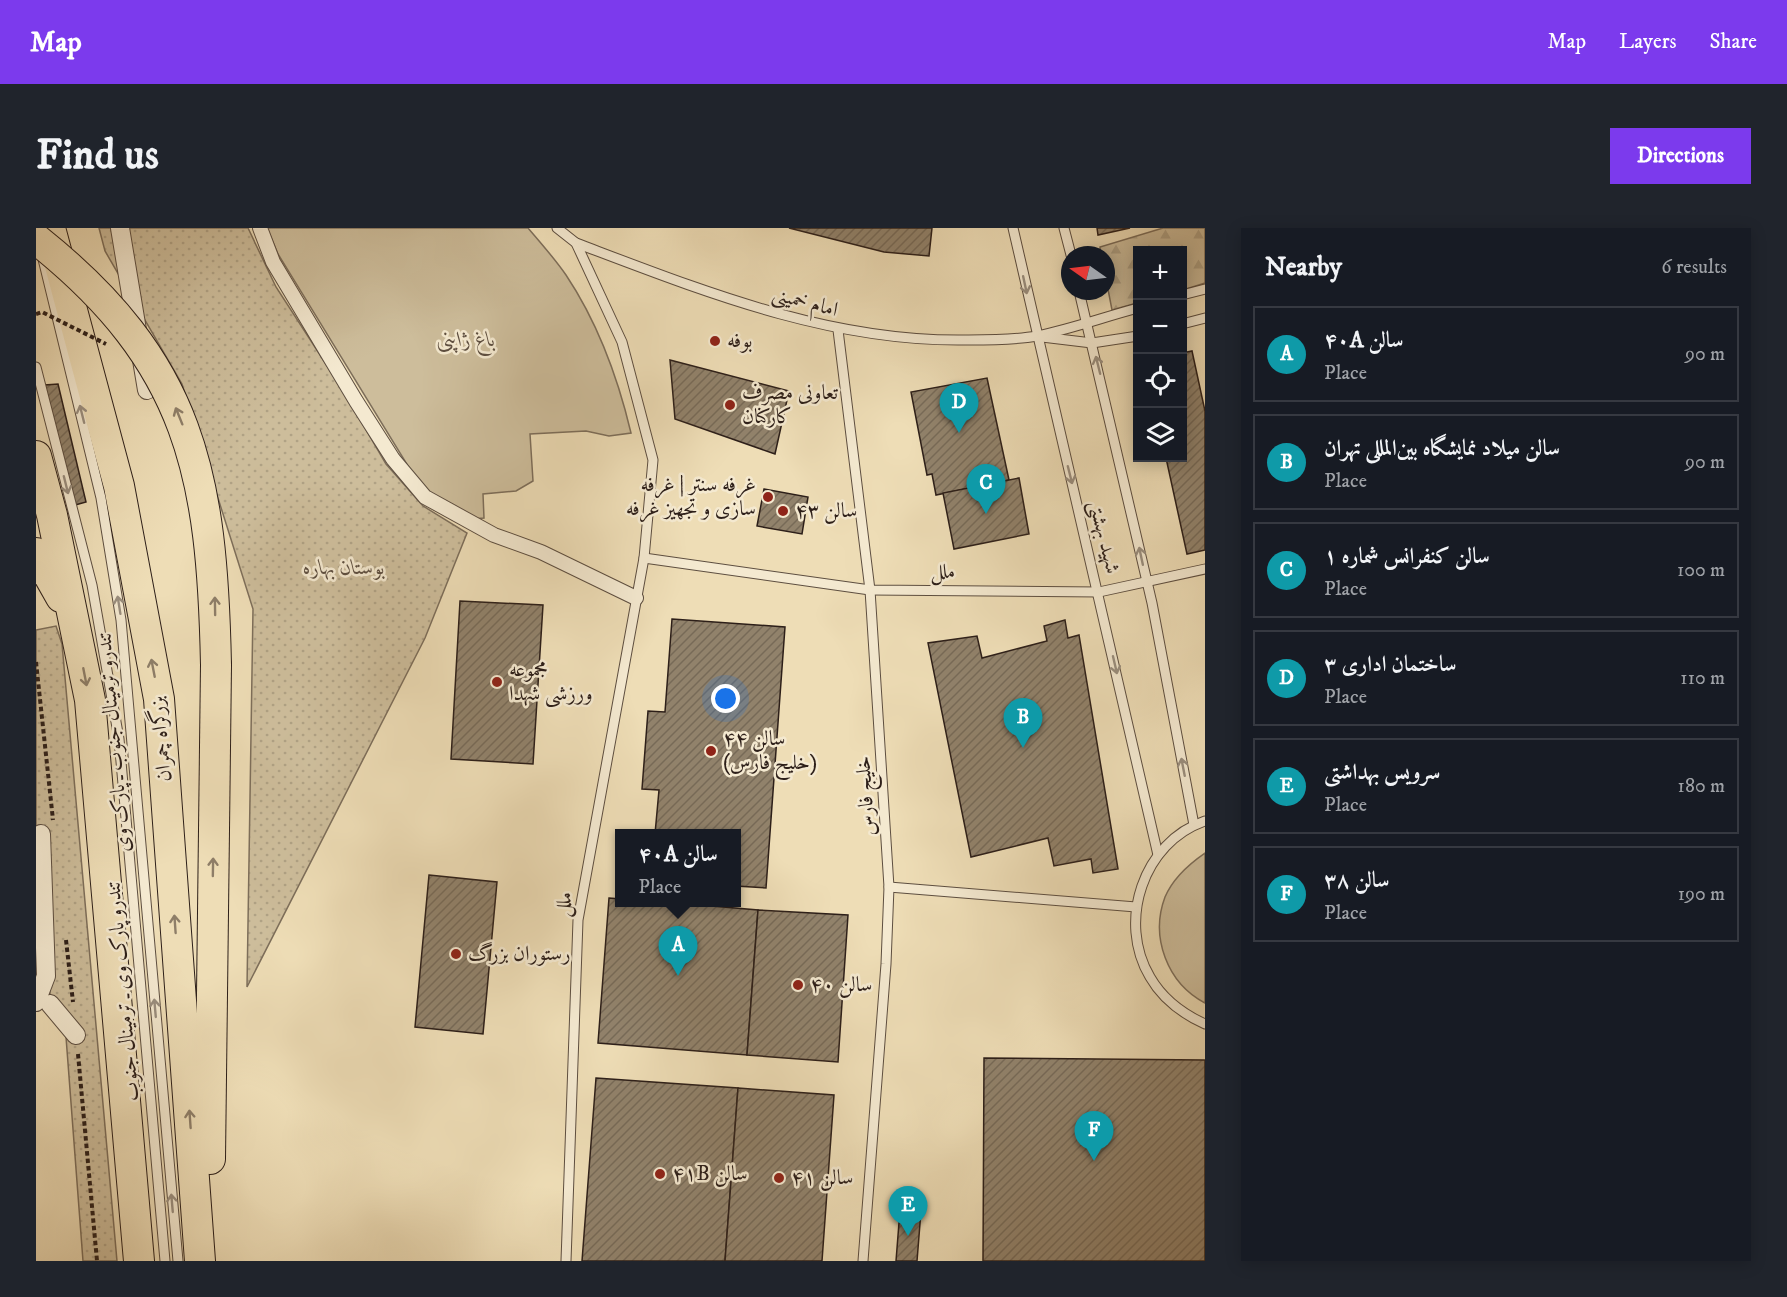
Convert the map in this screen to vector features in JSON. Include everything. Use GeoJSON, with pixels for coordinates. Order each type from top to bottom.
{"type":"FeatureCollection","features":[{"type":"Feature","properties":{"kind":"highway","name":"بزرگراه چمران"},"geometry":{"type":"LineString","coordinates":[[50,228],[119,486],[159,699],[200,1261]]}},
{"type":"Feature","properties":{"kind":"highway"},"geometry":{"type":"LineString","coordinates":[[36,238],[86,281],[124,323],[156,370],[173,401],[189,440],[208,522],[214,591],[216,665],[209,1261]]}},
{"type":"Feature","properties":{"kind":"highway"},"geometry":{"type":"LineString","coordinates":[[36,456],[74,614],[90,700],[140,1261]]}},
{"type":"Feature","properties":{"kind":"highway"},"geometry":{"type":"LineString","coordinates":[[36,553],[52,585],[74,614]]}},
{"type":"Feature","properties":{"kind":"street"},"geometry":{"type":"LineString","coordinates":[[120,228],[147,390]]}},
{"type":"Feature","properties":{"kind":"street"},"geometry":{"type":"LineString","coordinates":[[260,228],[273,262],[344,381],[393,459],[425,496],[494,535],[541,552],[636,598]]}},
{"type":"Feature","properties":{"kind":"street"},"geometry":{"type":"LineString","coordinates":[[47,832],[46,976],[42,1001],[76,1035]]}},
{"type":"Feature","properties":{"kind":"lane","name":"تندرو ترمینال جنوب ـ پارک وی"},"geometry":{"type":"LineString","coordinates":[[38,228],[42,256],[101,498],[121,620],[178,1261]]}},
{"type":"Feature","properties":{"kind":"lane","name":"ملل"},"geometry":{"type":"LineString","coordinates":[[557,228],[576,243],[622,342],[653,460],[644,558],[579,920],[566,1261]]}},
{"type":"Feature","properties":{"kind":"lane","name":"شهید بهشتی"},"geometry":{"type":"LineString","coordinates":[[1013,228],[1036,336],[1099,592],[1158,855]]}},
{"type":"Feature","properties":{"kind":"lane"},"geometry":{"type":"LineString","coordinates":[[1065,228],[1069,246]]}},
{"type":"Feature","properties":{"kind":"lane","name":"امام خمینی"},"geometry":{"type":"LineString","coordinates":[[576,243],[714,295],[838,330],[898,339],[963,340],[1036,336],[1092,343],[1133,337]]}},
{"type":"Feature","properties":{"kind":"lane"},"geometry":{"type":"LineString","coordinates":[[1187,293],[1205,288]]}},
{"type":"Feature","properties":{"kind":"lane","name":"شهید بهشتی"},"geometry":{"type":"LineString","coordinates":[[1081,300],[1147,582],[1194,825]]}},
{"type":"Feature","properties":{"kind":"lane","name":"امام خمینی"},"geometry":{"type":"LineString","coordinates":[[1036,336],[1133,309]]}},
{"type":"Feature","properties":{"kind":"lane"},"geometry":{"type":"LineString","coordinates":[[1187,323],[1205,318]]}},
{"type":"Feature","properties":{"kind":"lane","name":"خلیج فارس"},"geometry":{"type":"LineString","coordinates":[[838,330],[870,590],[889,887],[886,964],[863,1261]]}},
{"type":"Feature","properties":{"kind":"lane","name":"تندرو پارک وی ـ ترمینال جنوب"},"geometry":{"type":"LineString","coordinates":[[36,367],[92,585],[119,739],[165,1261]]}},
{"type":"Feature","properties":{"kind":"lane","name":"ملل"},"geometry":{"type":"LineString","coordinates":[[644,558],[870,590],[1099,592],[1205,569]]}},
{"type":"Feature","properties":{"kind":"lane"},"geometry":{"type":"LineString","coordinates":[[1205,821],[1194,825],[1175,838],[1158,855],[1148,871],[1136,907],[1137,943],[1150,977],[1173,1005],[1205,1024]]}},
{"type":"Feature","properties":{"kind":"lane"},"geometry":{"type":"LineString","coordinates":[[889,887],[1136,907]]}},
{"type":"Feature","properties":{"kind":"path"},"geometry":{"type":"LineString","coordinates":[[36,314],[42,312],[109,346]]}},
{"type":"Feature","properties":{"kind":"path"},"geometry":{"type":"LineString","coordinates":[[36,662],[47,832]]}},
{"type":"Feature","properties":{"kind":"path"},"geometry":{"type":"LineString","coordinates":[[65,933],[97,1261]]}},
{"type":"Feature","properties":{"kind":"green space","name":"بوستان بهاره"},"geometry":{"type":"Polygon","coordinates":[[[99,228],[248,228],[276,287],[344,392],[386,464],[423,506],[467,533],[425,638],[247,987],[253,609],[182,384],[105,251],[99,228]]]}},
{"type":"Feature","properties":{"kind":"green space","name":"باغ ژاپنی"},"geometry":{"type":"Polygon","coordinates":[[[267,228],[528,228],[562,269],[588,312],[606,351],[631,433],[609,436],[586,431],[530,434],[533,481],[516,491],[483,494],[484,518],[459,520],[419,484],[278,254],[267,228]]]}},
{"type":"Feature","properties":{"kind":"green space"},"geometry":{"type":"Polygon","coordinates":[[[1163,228],[1205,228],[1205,283],[1187,289],[1187,246],[1133,246],[1133,304],[1112,310],[1110,300],[1115,300],[1115,246],[1103,246],[1163,228]]]}},
{"type":"Feature","properties":{"kind":"green space"},"geometry":{"type":"Polygon","coordinates":[[[56,626],[62,644],[117,1261],[83,1261],[66,1037],[50,994],[36,849],[36,630],[56,626]]]}},
{"type":"Feature","properties":{"kind":"green space"},"geometry":{"type":"Polygon","coordinates":[[[1205,853],[1205,1003],[1181,984],[1172,971],[1165,958],[1160,928],[1161,912],[1168,890],[1182,872],[1205,853]]]}},
{"type":"Feature","properties":{"kind":"building"},"geometry":{"type":"Polygon","coordinates":[[[789,228],[932,228],[929,256],[884,252],[789,228]]]}},
{"type":"Feature","properties":{"kind":"building"},"geometry":{"type":"Polygon","coordinates":[[[1097,228],[1130,228],[1098,235],[1097,228]]]}},
{"type":"Feature","properties":{"kind":"building"},"geometry":{"type":"Polygon","coordinates":[[[1192,351],[1205,411],[1205,550],[1187,554],[1167,462],[1187,462],[1187,352],[1192,351]]]}},
{"type":"Feature","properties":{"kind":"building","name":"تعاونی مصرف کارکنان"},"geometry":{"type":"Polygon","coordinates":[[[670,360],[789,391],[775,454],[675,419],[670,360]]]}},
{"type":"Feature","properties":{"kind":"building"},"geometry":{"type":"Polygon","coordinates":[[[987,378],[1009,480],[936,495],[932,474],[927,475],[911,392],[987,378]]]}},
{"type":"Feature","properties":{"kind":"building"},"geometry":{"type":"Polygon","coordinates":[[[58,384],[86,502],[75,505],[45,385],[58,384]]]}},
{"type":"Feature","properties":{"kind":"building"},"geometry":{"type":"Polygon","coordinates":[[[1019,478],[1029,534],[954,549],[943,493],[1019,478]]]}},
{"type":"Feature","properties":{"kind":"building","name":"سالن ۴۳"},"geometry":{"type":"Polygon","coordinates":[[[764,489],[808,497],[802,534],[757,526],[764,489]]]}},
{"type":"Feature","properties":{"kind":"building","name":"مجموعه ورزشی شهدا"},"geometry":{"type":"Polygon","coordinates":[[[460,601],[543,605],[533,764],[451,759],[460,601]]]}},
{"type":"Feature","properties":{"kind":"building","name":"سالن ۴۴ (خلیج فارس)"},"geometry":{"type":"Polygon","coordinates":[[[672,619],[785,627],[766,888],[741,886],[741,829],[655,829],[659,790],[642,789],[648,711],[665,712],[672,619]]]}},
{"type":"Feature","properties":{"kind":"building"},"geometry":{"type":"Polygon","coordinates":[[[1065,620],[1068,638],[1079,635],[1118,869],[1093,873],[1091,859],[1054,866],[1048,838],[971,857],[928,643],[977,636],[982,658],[1047,641],[1044,626],[1065,620]]]}},
{"type":"Feature","properties":{"kind":"building","name":"رستوران بزرگ"},"geometry":{"type":"Polygon","coordinates":[[[429,875],[497,882],[483,1034],[415,1027],[429,875]]]}},
{"type":"Feature","properties":{"kind":"building"},"geometry":{"type":"Polygon","coordinates":[[[609,898],[615,899],[615,907],[723,907],[758,910],[747,1055],[598,1043],[609,898]]]}},
{"type":"Feature","properties":{"kind":"building","name":"سالن ۴۰"},"geometry":{"type":"Polygon","coordinates":[[[758,910],[848,915],[838,1062],[747,1055],[758,910]]]}},
{"type":"Feature","properties":{"kind":"building"},"geometry":{"type":"Polygon","coordinates":[[[984,1058],[1205,1060],[1205,1261],[983,1261],[984,1058]]]}},
{"type":"Feature","properties":{"kind":"building","name":"۴۱B سالن"},"geometry":{"type":"Polygon","coordinates":[[[596,1078],[738,1088],[725,1261],[582,1261],[596,1078]]]}},
{"type":"Feature","properties":{"kind":"building","name":"سالن ۴۱"},"geometry":{"type":"Polygon","coordinates":[[[738,1088],[834,1095],[822,1261],[725,1261],[738,1088]]]}},
{"type":"Feature","properties":{"kind":"building"},"geometry":{"type":"Polygon","coordinates":[[[900,1210],[921,1211],[917,1261],[896,1261],[900,1210]]]}},
{"type":"Feature","properties":{"kind":"place","name":"بوفه"},"geometry":{"type":"Point","coordinates":[715,341]}},
{"type":"Feature","properties":{"kind":"place","name":"تعاونی مصرف کارکنان"},"geometry":{"type":"Point","coordinates":[730,405]}},
{"type":"Feature","properties":{"kind":"place","name":"ساختمان اداری ۳"},"geometry":{"type":"Point","coordinates":[959,433]}},
{"type":"Feature","properties":{"kind":"place","name":"غرفه سنتر | غرفه سازی و تجهیز غرفه"},"geometry":{"type":"Point","coordinates":[768,497]}},
{"type":"Feature","properties":{"kind":"place","name":"سالن ۴۳"},"geometry":{"type":"Point","coordinates":[783,511]}},
{"type":"Feature","properties":{"kind":"place","name":"سالن کنفرانس شماره ۱"},"geometry":{"type":"Point","coordinates":[986,514]}},
{"type":"Feature","properties":{"kind":"place","name":"مجموعه ورزشی شهدا"},"geometry":{"type":"Point","coordinates":[497,682]}},
{"type":"Feature","properties":{"kind":"place","name":"سالن میلاد نمایشگاه بین‌المللی تهران"},"geometry":{"type":"Point","coordinates":[1023,748]}},
{"type":"Feature","properties":{"kind":"place","name":"سالن ۴۴ (خلیج فارس)"},"geometry":{"type":"Point","coordinates":[711,751]}},
{"type":"Feature","properties":{"kind":"place","name":"رستوران بزرگ"},"geometry":{"type":"Point","coordinates":[456,954]}},
{"type":"Feature","properties":{"kind":"place","name":"۴۰A سالن"},"geometry":{"type":"Point","coordinates":[678,976]}},
{"type":"Feature","properties":{"kind":"place","name":"سالن ۴۰"},"geometry":{"type":"Point","coordinates":[798,985]}},
{"type":"Feature","properties":{"kind":"place","name":"سالن ۳۸"},"geometry":{"type":"Point","coordinates":[1094,1161]}},
{"type":"Feature","properties":{"kind":"place","name":"۴۱B سالن"},"geometry":{"type":"Point","coordinates":[660,1174]}},
{"type":"Feature","properties":{"kind":"place","name":"سالن ۴۱"},"geometry":{"type":"Point","coordinates":[779,1178]}},
{"type":"Feature","properties":{"kind":"place","name":"سرویس بهداشتی"},"geometry":{"type":"Point","coordinates":[908,1236]}}]}
